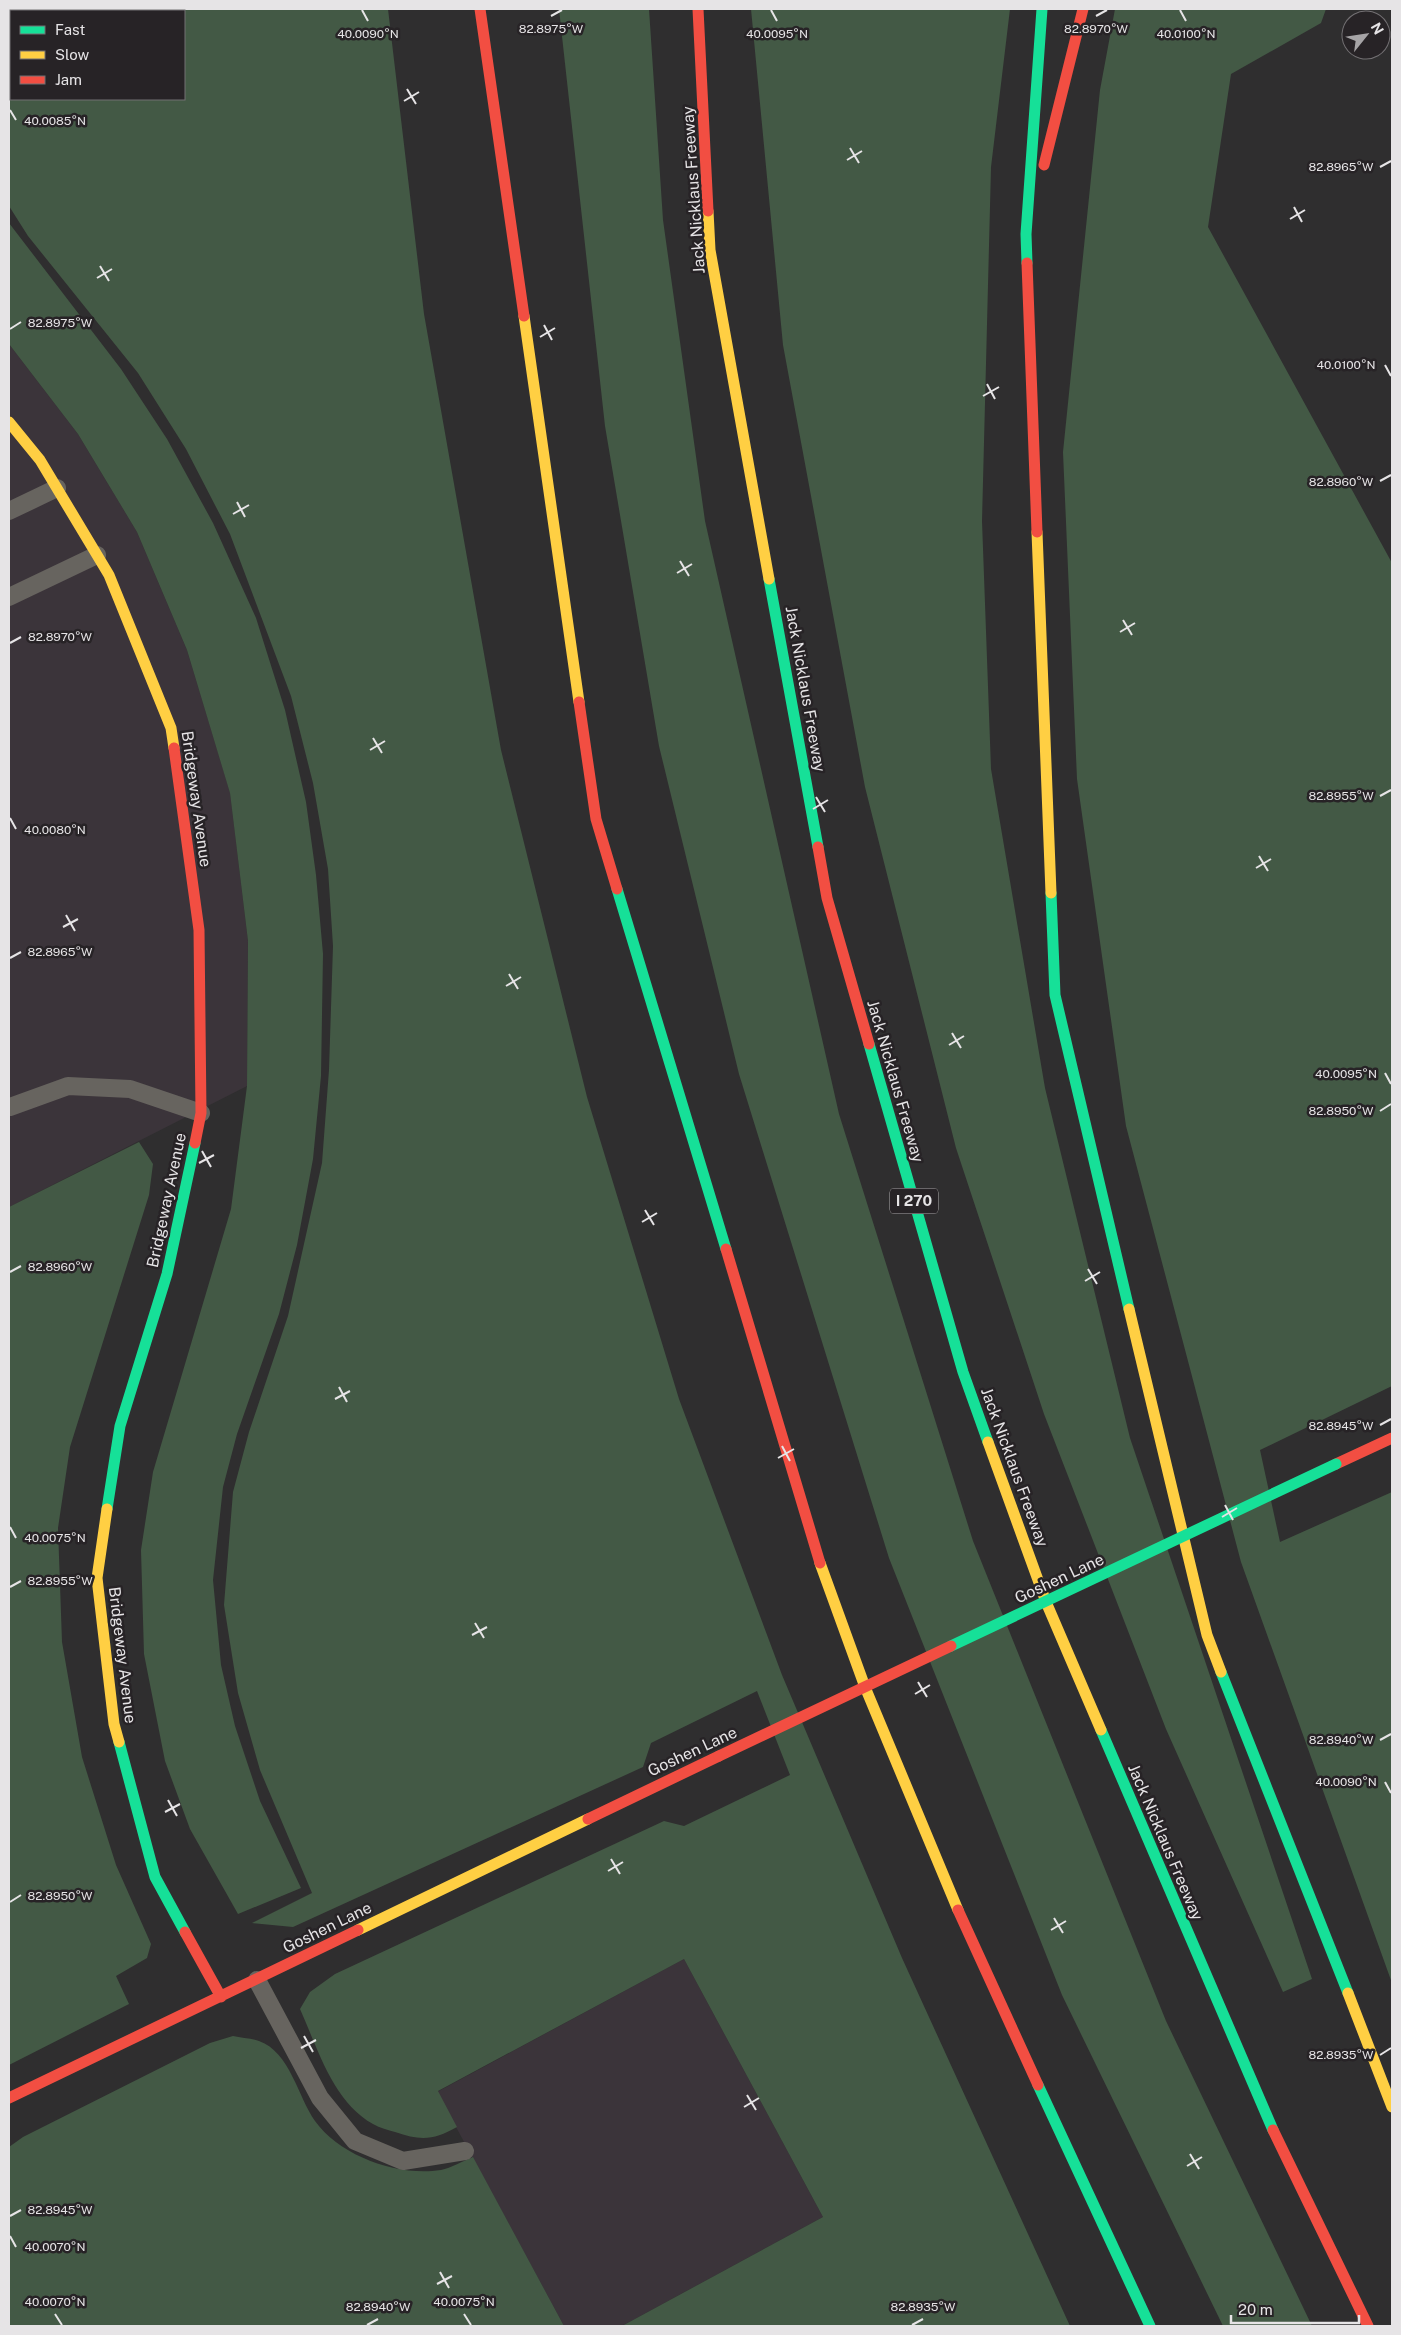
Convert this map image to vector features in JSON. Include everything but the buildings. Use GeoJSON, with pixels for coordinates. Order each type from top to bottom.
{"type":"FeatureCollection","features":[{"type":"Feature","properties":{"kind":"main road"},"geometry":{"type":"LineString","coordinates":[[480,9],[596,819],[825,1579],[865,1687],[968,1931],[1150,2326]]}},
{"type":"Feature","properties":{"kind":"main road","name":"Jack Nicklaus Freeway"},"geometry":{"type":"LineString","coordinates":[[698,9],[710,250],[827,898],[960,1363],[1046,1602],[1261,2105],[1368,2326]]}},
{"type":"Feature","properties":{"kind":"main road"},"geometry":{"type":"LineString","coordinates":[[1042,9],[1026,234],[1055,995],[1207,1635],[1392,2106]]}},
{"type":"Feature","properties":{"kind":"main road"},"geometry":{"type":"LineString","coordinates":[[1026,234],[1083,9]]}},
{"type":"Feature","properties":{"kind":"main road","name":"Bridgeway Avenue"},"geometry":{"type":"LineString","coordinates":[[9,422],[40,460],[109,575],[171,728],[200,930],[201,1113],[167,1274],[120,1426],[97,1578],[114,1724],[155,1877],[221,1997]]}},
{"type":"Feature","properties":{"kind":"main road","name":"Goshen Lane"},"geometry":{"type":"LineString","coordinates":[[9,2098],[719,1756],[1392,1438]]}},
{"type":"Feature","properties":{"kind":"lane"},"geometry":{"type":"LineString","coordinates":[[9,511],[57,488]]}},
{"type":"Feature","properties":{"kind":"lane"},"geometry":{"type":"LineString","coordinates":[[9,597],[97,555]]}},
{"type":"Feature","properties":{"kind":"lane"},"geometry":{"type":"LineString","coordinates":[[10,1107],[68,1086],[130,1089],[201,1113]]}},
{"type":"Feature","properties":{"kind":"lane"},"geometry":{"type":"LineString","coordinates":[[257,1980],[320,2098],[354,2141],[403,2161],[465,2151]]}},
{"type":"Feature","properties":{"kind":"shaded area"},"geometry":{"type":"Polygon","coordinates":[[[9,9],[130,9],[10,10],[9,65],[9,9]]]}},
{"type":"Feature","properties":{"kind":"shaded area"},"geometry":{"type":"Polygon","coordinates":[[[9,344],[78,434],[137,532],[187,650],[230,792],[248,941],[247,1086],[9,1207],[9,344]]]}},
{"type":"Feature","properties":{"kind":"shaded area"},"geometry":{"type":"Polygon","coordinates":[[[684,1959],[823,2217],[622,2326],[564,2326],[437,2092],[684,1959]]]}},
{"type":"Feature","properties":{"kind":"green space"},"geometry":{"type":"Polygon","coordinates":[[[388,9],[424,314],[501,750],[587,1097],[679,1399],[782,1675],[902,1958],[1070,2326],[622,2326],[823,2217],[684,1959],[438,2091],[457,2127],[434,2137],[412,2137],[373,2124],[347,2102],[320,2057],[300,2009],[310,1992],[335,1974],[664,1821],[684,1826],[790,1775],[757,1691],[651,1743],[643,1767],[293,1927],[252,1923],[312,1893],[260,1770],[238,1693],[224,1605],[233,1492],[249,1432],[288,1316],[322,1163],[329,1070],[333,946],[328,869],[313,783],[291,696],[230,534],[186,449],[138,373],[28,236],[9,206],[9,65],[10,100],[185,100],[185,10],[128,10],[388,9]]]}},
{"type":"Feature","properties":{"kind":"green space"},"geometry":{"type":"Polygon","coordinates":[[[559,9],[649,9],[663,220],[705,521],[839,1114],[973,1541],[1166,2021],[1312,2326],[1223,2326],[1062,1995],[889,1558],[739,1074],[659,746],[605,426],[559,9]]]}},
{"type":"Feature","properties":{"kind":"green space"},"geometry":{"type":"Polygon","coordinates":[[[751,9],[1010,9],[991,167],[982,521],[991,769],[1045,1088],[1130,1438],[1312,1979],[1283,1992],[1166,1729],[1044,1414],[956,1148],[865,787],[783,345],[751,9]]]}},
{"type":"Feature","properties":{"kind":"green space"},"geometry":{"type":"Polygon","coordinates":[[[1115,9],[1326,9],[1321,23],[1231,74],[1208,227],[1392,563],[1392,1386],[1260,1450],[1280,1542],[1392,1492],[1392,1983],[1241,1562],[1126,1126],[1077,779],[1063,452],[1100,90],[1115,9]]]}},
{"type":"Feature","properties":{"kind":"green space"},"geometry":{"type":"Polygon","coordinates":[[[9,223],[121,369],[167,439],[213,523],[256,618],[285,710],[306,802],[316,875],[323,954],[321,1076],[313,1159],[297,1245],[279,1314],[237,1434],[223,1487],[213,1580],[221,1665],[235,1726],[260,1801],[301,1888],[238,1914],[190,1829],[165,1761],[144,1654],[141,1550],[153,1472],[231,1209],[247,1086],[248,941],[230,793],[187,650],[137,532],[78,434],[9,344],[9,223]]]}},
{"type":"Feature","properties":{"kind":"green space"},"geometry":{"type":"Polygon","coordinates":[[[139,1142],[153,1164],[149,1195],[70,1447],[58,1528],[62,1642],[82,1757],[116,1865],[151,1944],[147,1958],[116,1976],[129,2004],[9,2065],[9,1207],[139,1142]]]}},
{"type":"Feature","properties":{"kind":"green space"},"geometry":{"type":"Polygon","coordinates":[[[233,2036],[253,2039],[270,2047],[286,2065],[315,2121],[339,2144],[355,2154],[389,2167],[424,2171],[445,2169],[473,2157],[564,2326],[9,2326],[9,2147],[23,2137],[210,2043],[233,2036]]]}},
{"type":"Feature","properties":{"kind":"traffic: fast"},"geometry":{"type":"LineString","coordinates":[[1027,263],[1026,234],[1042,9]]}},
{"type":"Feature","properties":{"kind":"traffic: fast"},"geometry":{"type":"LineString","coordinates":[[769,579],[818,847]]}},
{"type":"Feature","properties":{"kind":"traffic: fast"},"geometry":{"type":"LineString","coordinates":[[617,889],[726,1249]]}},
{"type":"Feature","properties":{"kind":"traffic: fast"},"geometry":{"type":"LineString","coordinates":[[1051,893],[1055,995],[1129,1309]]}},
{"type":"Feature","properties":{"kind":"traffic: fast"},"geometry":{"type":"LineString","coordinates":[[869,1044],[963,1372],[988,1442]]}},
{"type":"Feature","properties":{"kind":"traffic: fast"},"geometry":{"type":"LineString","coordinates":[[107,1509],[120,1426],[167,1274],[195,1143]]}},
{"type":"Feature","properties":{"kind":"traffic: fast"},"geometry":{"type":"LineString","coordinates":[[951,1646],[1336,1464]]}},
{"type":"Feature","properties":{"kind":"traffic: fast"},"geometry":{"type":"LineString","coordinates":[[1221,1672],[1348,1993]]}},
{"type":"Feature","properties":{"kind":"traffic: fast"},"geometry":{"type":"LineString","coordinates":[[1101,1730],[1273,2130]]}},
{"type":"Feature","properties":{"kind":"traffic: fast"},"geometry":{"type":"LineString","coordinates":[[119,1742],[155,1877],[185,1932]]}},
{"type":"Feature","properties":{"kind":"traffic: fast"},"geometry":{"type":"LineString","coordinates":[[1038,2085],[1150,2326]]}},
{"type":"Feature","properties":{"kind":"traffic: slow"},"geometry":{"type":"LineString","coordinates":[[708,211],[710,250],[769,579]]}},
{"type":"Feature","properties":{"kind":"traffic: slow"},"geometry":{"type":"LineString","coordinates":[[524,316],[579,702]]}},
{"type":"Feature","properties":{"kind":"traffic: slow"},"geometry":{"type":"LineString","coordinates":[[9,422],[40,460],[109,575],[171,728],[174,748]]}},
{"type":"Feature","properties":{"kind":"traffic: slow"},"geometry":{"type":"LineString","coordinates":[[1037,532],[1051,893]]}},
{"type":"Feature","properties":{"kind":"traffic: slow"},"geometry":{"type":"LineString","coordinates":[[1129,1309],[1207,1635],[1221,1672]]}},
{"type":"Feature","properties":{"kind":"traffic: slow"},"geometry":{"type":"LineString","coordinates":[[988,1442],[1046,1602],[1101,1730]]}},
{"type":"Feature","properties":{"kind":"traffic: slow"},"geometry":{"type":"LineString","coordinates":[[107,1509],[97,1578],[114,1724],[119,1742]]}},
{"type":"Feature","properties":{"kind":"traffic: slow"},"geometry":{"type":"LineString","coordinates":[[820,1563],[865,1687],[958,1910]]}},
{"type":"Feature","properties":{"kind":"traffic: slow"},"geometry":{"type":"LineString","coordinates":[[358,1930],[588,1819]]}},
{"type":"Feature","properties":{"kind":"traffic: slow"},"geometry":{"type":"LineString","coordinates":[[1348,1993],[1392,2107]]}},
{"type":"Feature","properties":{"kind":"traffic: jam"},"geometry":{"type":"LineString","coordinates":[[480,9],[524,316]]}},
{"type":"Feature","properties":{"kind":"traffic: jam"},"geometry":{"type":"LineString","coordinates":[[698,9],[708,211]]}},
{"type":"Feature","properties":{"kind":"traffic: jam"},"geometry":{"type":"LineString","coordinates":[[1044,165],[1083,9]]}},
{"type":"Feature","properties":{"kind":"traffic: jam"},"geometry":{"type":"LineString","coordinates":[[1027,263],[1037,532]]}},
{"type":"Feature","properties":{"kind":"traffic: jam"},"geometry":{"type":"LineString","coordinates":[[579,702],[596,819],[617,889]]}},
{"type":"Feature","properties":{"kind":"traffic: jam"},"geometry":{"type":"LineString","coordinates":[[174,748],[199,930],[201,1113],[195,1143]]}},
{"type":"Feature","properties":{"kind":"traffic: jam"},"geometry":{"type":"LineString","coordinates":[[818,847],[827,898],[869,1044]]}},
{"type":"Feature","properties":{"kind":"traffic: jam"},"geometry":{"type":"LineString","coordinates":[[726,1249],[820,1563]]}},
{"type":"Feature","properties":{"kind":"traffic: jam"},"geometry":{"type":"LineString","coordinates":[[1336,1464],[1392,1438]]}},
{"type":"Feature","properties":{"kind":"traffic: jam"},"geometry":{"type":"LineString","coordinates":[[719,1756],[951,1646]]}},
{"type":"Feature","properties":{"kind":"traffic: jam"},"geometry":{"type":"LineString","coordinates":[[588,1819],[719,1756]]}},
{"type":"Feature","properties":{"kind":"traffic: jam"},"geometry":{"type":"LineString","coordinates":[[958,1910],[1038,2085]]}},
{"type":"Feature","properties":{"kind":"traffic: jam"},"geometry":{"type":"LineString","coordinates":[[9,2098],[358,1930]]}},
{"type":"Feature","properties":{"kind":"traffic: jam"},"geometry":{"type":"LineString","coordinates":[[185,1932],[221,1997]]}},
{"type":"Feature","properties":{"kind":"traffic: jam"},"geometry":{"type":"LineString","coordinates":[[1273,2130],[1368,2326]]}}]}
